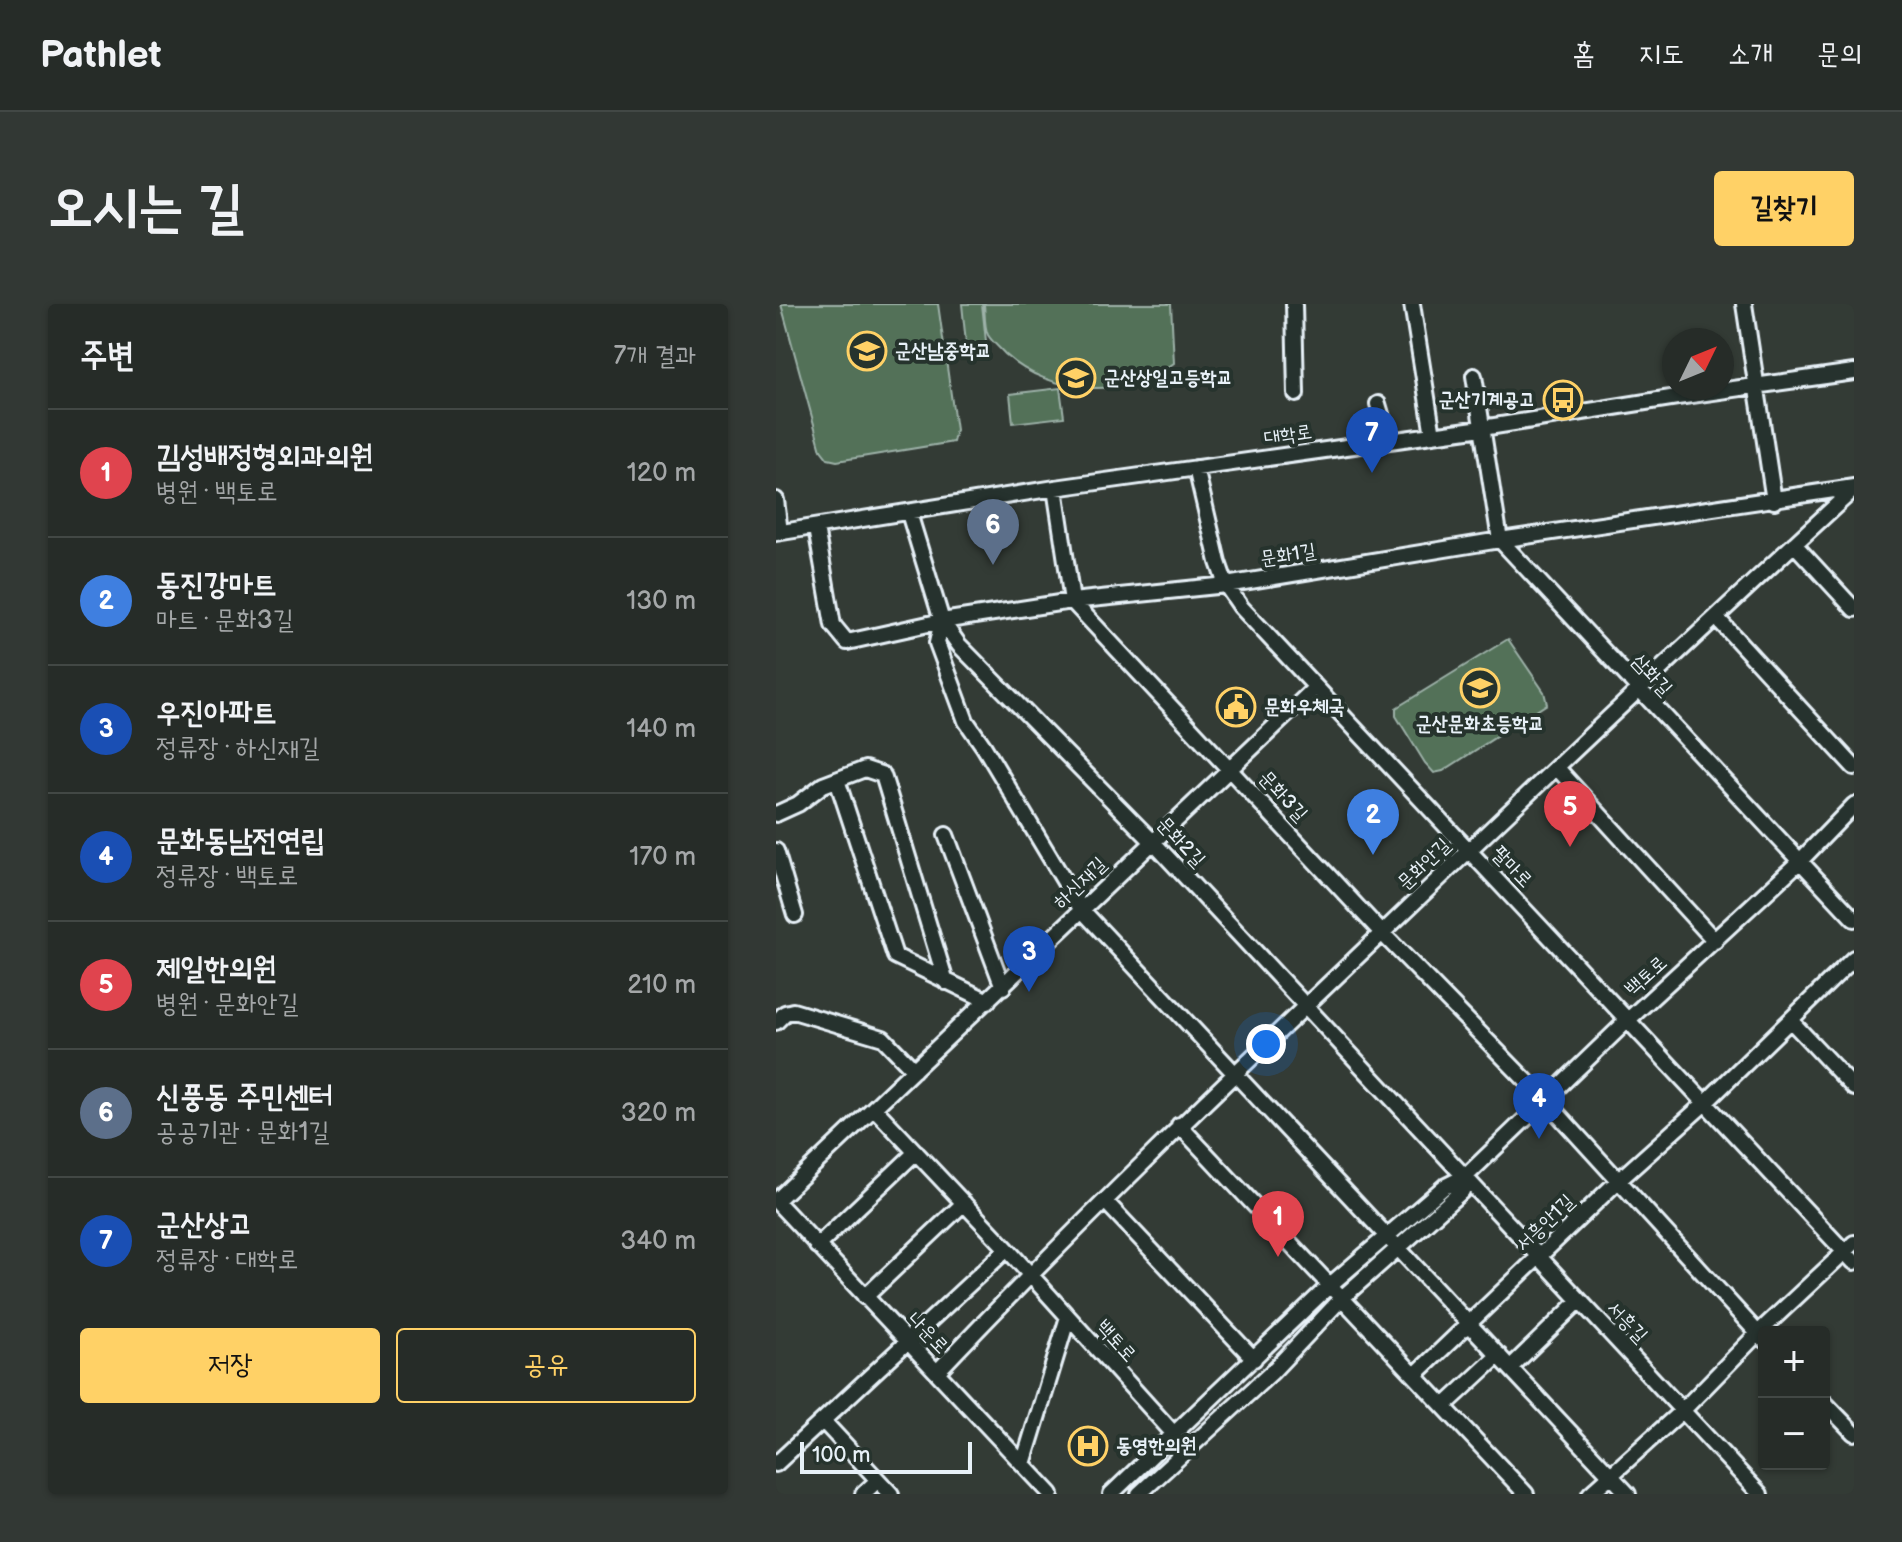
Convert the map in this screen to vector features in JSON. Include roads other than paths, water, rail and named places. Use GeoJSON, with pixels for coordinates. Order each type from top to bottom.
{"type":"FeatureCollection","features":[{"type":"Feature","properties":{"kind":"street"},"geometry":{"type":"LineString","coordinates":[[1294,304],[1296,394]]}},
{"type":"Feature","properties":{"kind":"street"},"geometry":{"type":"LineString","coordinates":[[1412,304],[1433,435]]}},
{"type":"Feature","properties":{"kind":"street"},"geometry":{"type":"LineString","coordinates":[[1744,304],[1774,501]]}},
{"type":"Feature","properties":{"kind":"street","name":"대학로"},"geometry":{"type":"LineString","coordinates":[[778,532],[1055,488],[1854,372]]}},
{"type":"Feature","properties":{"kind":"street"},"geometry":{"type":"LineString","coordinates":[[1474,376],[1500,540]]}},
{"type":"Feature","properties":{"kind":"street"},"geometry":{"type":"LineString","coordinates":[[1378,404],[1389,441]]}},
{"type":"Feature","properties":{"kind":"street","name":"팔마로"},"geometry":{"type":"LineString","coordinates":[[1196,468],[1226,585],[1241,607],[1705,1103],[1851,1253]]}},
{"type":"Feature","properties":{"kind":"street"},"geometry":{"type":"LineString","coordinates":[[1055,488],[1072,601]]}},
{"type":"Feature","properties":{"kind":"street","name":"문화1길"},"geometry":{"type":"LineString","coordinates":[[816,528],[833,625],[847,642],[942,621],[1072,601],[1226,585],[1500,540],[1854,488]]}},
{"type":"Feature","properties":{"kind":"street","name":"문화안길"},"geometry":{"type":"LineString","coordinates":[[937,1372],[1179,1125],[1467,849],[1854,488]]}},
{"type":"Feature","properties":{"kind":"street"},"geometry":{"type":"LineString","coordinates":[[776,500],[778,532]]}},
{"type":"Feature","properties":{"kind":"street","name":"문화2길"},"geometry":{"type":"LineString","coordinates":[[909,513],[942,621],[959,645],[1152,841],[1466,1176]]}},
{"type":"Feature","properties":{"kind":"street","name":"삼화길"},"geometry":{"type":"LineString","coordinates":[[1500,540],[1854,919]]}},
{"type":"Feature","properties":{"kind":"street"},"geometry":{"type":"LineString","coordinates":[[1794,544],[1854,609]]}},
{"type":"Feature","properties":{"kind":"street","name":"문화3길"},"geometry":{"type":"LineString","coordinates":[[1072,601],[1382,933],[1545,1100],[1758,1334]]}},
{"type":"Feature","properties":{"kind":"street"},"geometry":{"type":"LineString","coordinates":[[1716,617],[1854,767]]}},
{"type":"Feature","properties":{"kind":"street"},"geometry":{"type":"LineString","coordinates":[[942,621],[937,643],[966,721],[1081,909],[1628,1494]]}},
{"type":"Feature","properties":{"kind":"street","name":"하신재길"},"geometry":{"type":"LineString","coordinates":[[777,1201],[1315,688]]}},
{"type":"Feature","properties":{"kind":"street"},"geometry":{"type":"LineString","coordinates":[[1557,768],[1715,941]]}},
{"type":"Feature","properties":{"kind":"street"},"geometry":{"type":"LineString","coordinates":[[776,814],[798,804],[823,785],[865,769],[883,775],[946,982]]}},
{"type":"Feature","properties":{"kind":"street"},"geometry":{"type":"LineString","coordinates":[[837,780],[895,956],[988,1001]]}},
{"type":"Feature","properties":{"kind":"street","name":"백토로"},"geometry":{"type":"LineString","coordinates":[[1111,1494],[1330,1285],[1444,1187],[1466,1176],[1800,861],[1854,805]]}},
{"type":"Feature","properties":{"kind":"street"},"geometry":{"type":"LineString","coordinates":[[946,835],[1003,987]]}},
{"type":"Feature","properties":{"kind":"street"},"geometry":{"type":"LineString","coordinates":[[776,851],[795,915]]}},
{"type":"Feature","properties":{"kind":"street","name":"서흥안1길"},"geometry":{"type":"LineString","coordinates":[[1415,1375],[1618,1181],[1705,1103],[1854,958]]}},
{"type":"Feature","properties":{"kind":"street"},"geometry":{"type":"LineString","coordinates":[[779,1015],[793,1011],[883,1038],[914,1070]]}},
{"type":"Feature","properties":{"kind":"street"},"geometry":{"type":"LineString","coordinates":[[1791,1021],[1854,1088]]}},
{"type":"Feature","properties":{"kind":"street"},"geometry":{"type":"LineString","coordinates":[[874,1108],[1029,1275]]}},
{"type":"Feature","properties":{"kind":"street"},"geometry":{"type":"LineString","coordinates":[[1179,1125],[1526,1494]]}},
{"type":"Feature","properties":{"kind":"street"},"geometry":{"type":"LineString","coordinates":[[817,1246],[916,1152]]}},
{"type":"Feature","properties":{"kind":"street","name":"백토로"},"geometry":{"type":"LineString","coordinates":[[1139,1494],[1272,1372],[1342,1298],[1462,1191],[1466,1176]]}},
{"type":"Feature","properties":{"kind":"street","name":"서흥길"},"geometry":{"type":"LineString","coordinates":[[1466,1176],[1760,1494]]}},
{"type":"Feature","properties":{"kind":"street","name":"나운로"},"geometry":{"type":"LineString","coordinates":[[777,1201],[1051,1494]]}},
{"type":"Feature","properties":{"kind":"street"},"geometry":{"type":"LineString","coordinates":[[1105,1201],[1254,1359]]}},
{"type":"Feature","properties":{"kind":"street"},"geometry":{"type":"LineString","coordinates":[[865,1297],[964,1203]]}},
{"type":"Feature","properties":{"kind":"street"},"geometry":{"type":"LineString","coordinates":[[776,1464],[1007,1249]]}},
{"type":"Feature","properties":{"kind":"street"},"geometry":{"type":"LineString","coordinates":[[1773,1326],[1851,1253]]}},
{"type":"Feature","properties":{"kind":"street","name":"백토로"},"geometry":{"type":"LineString","coordinates":[[1029,1275],[1174,1434]]}},
{"type":"Feature","properties":{"kind":"street"},"geometry":{"type":"LineString","coordinates":[[1511,1367],[1579,1301]]}},
{"type":"Feature","properties":{"kind":"street"},"geometry":{"type":"LineString","coordinates":[[1023,1464],[1068,1317]]}},
{"type":"Feature","properties":{"kind":"street"},"geometry":{"type":"LineString","coordinates":[[1590,1494],[1758,1340]]}},
{"type":"Feature","properties":{"kind":"street"},"geometry":{"type":"LineString","coordinates":[[1444,1406],[1499,1355]]}},
{"type":"Feature","properties":{"kind":"street"},"geometry":{"type":"LineString","coordinates":[[1830,1408],[1854,1433]]}},
{"type":"Feature","properties":{"kind":"street"},"geometry":{"type":"LineString","coordinates":[[823,1421],[891,1494]]}},
{"type":"Feature","properties":{"kind":"street"},"geometry":{"type":"LineString","coordinates":[[863,1494],[878,1480]]}},
{"type":"Feature","properties":{"kind":"place","name":"군산남중학교"},"geometry":{"type":"Point","coordinates":[867,351]}},
{"type":"Feature","properties":{"kind":"place","name":"군산상일고등학교"},"geometry":{"type":"Point","coordinates":[1076,378]}},
{"type":"Feature","properties":{"kind":"place","name":"군산기계공고"},"geometry":{"type":"Point","coordinates":[1563,400]}},
{"type":"Feature","properties":{"kind":"place","name":"군산상고"},"geometry":{"type":"Point","coordinates":[1372,473]}},
{"type":"Feature","properties":{"kind":"place","name":"신풍동 주민센터"},"geometry":{"type":"Point","coordinates":[993,565]}},
{"type":"Feature","properties":{"kind":"place","name":"군산문화초등학교"},"geometry":{"type":"Point","coordinates":[1480,688]}},
{"type":"Feature","properties":{"kind":"place","name":"문화우체국"},"geometry":{"type":"Point","coordinates":[1236,707]}},
{"type":"Feature","properties":{"kind":"place","name":"제일한의원"},"geometry":{"type":"Point","coordinates":[1570,847]}},
{"type":"Feature","properties":{"kind":"place","name":"동진강마트"},"geometry":{"type":"Point","coordinates":[1373,855]}},
{"type":"Feature","properties":{"kind":"place","name":"우진아파트"},"geometry":{"type":"Point","coordinates":[1029,992]}},
{"type":"Feature","properties":{"kind":"place","name":"문화동남전연립"},"geometry":{"type":"Point","coordinates":[1539,1139]}},
{"type":"Feature","properties":{"kind":"place","name":"김성배정형외과의원"},"geometry":{"type":"Point","coordinates":[1278,1257]}},
{"type":"Feature","properties":{"kind":"place","name":"동영한의원"},"geometry":{"type":"Point","coordinates":[1088,1446]}}]}
